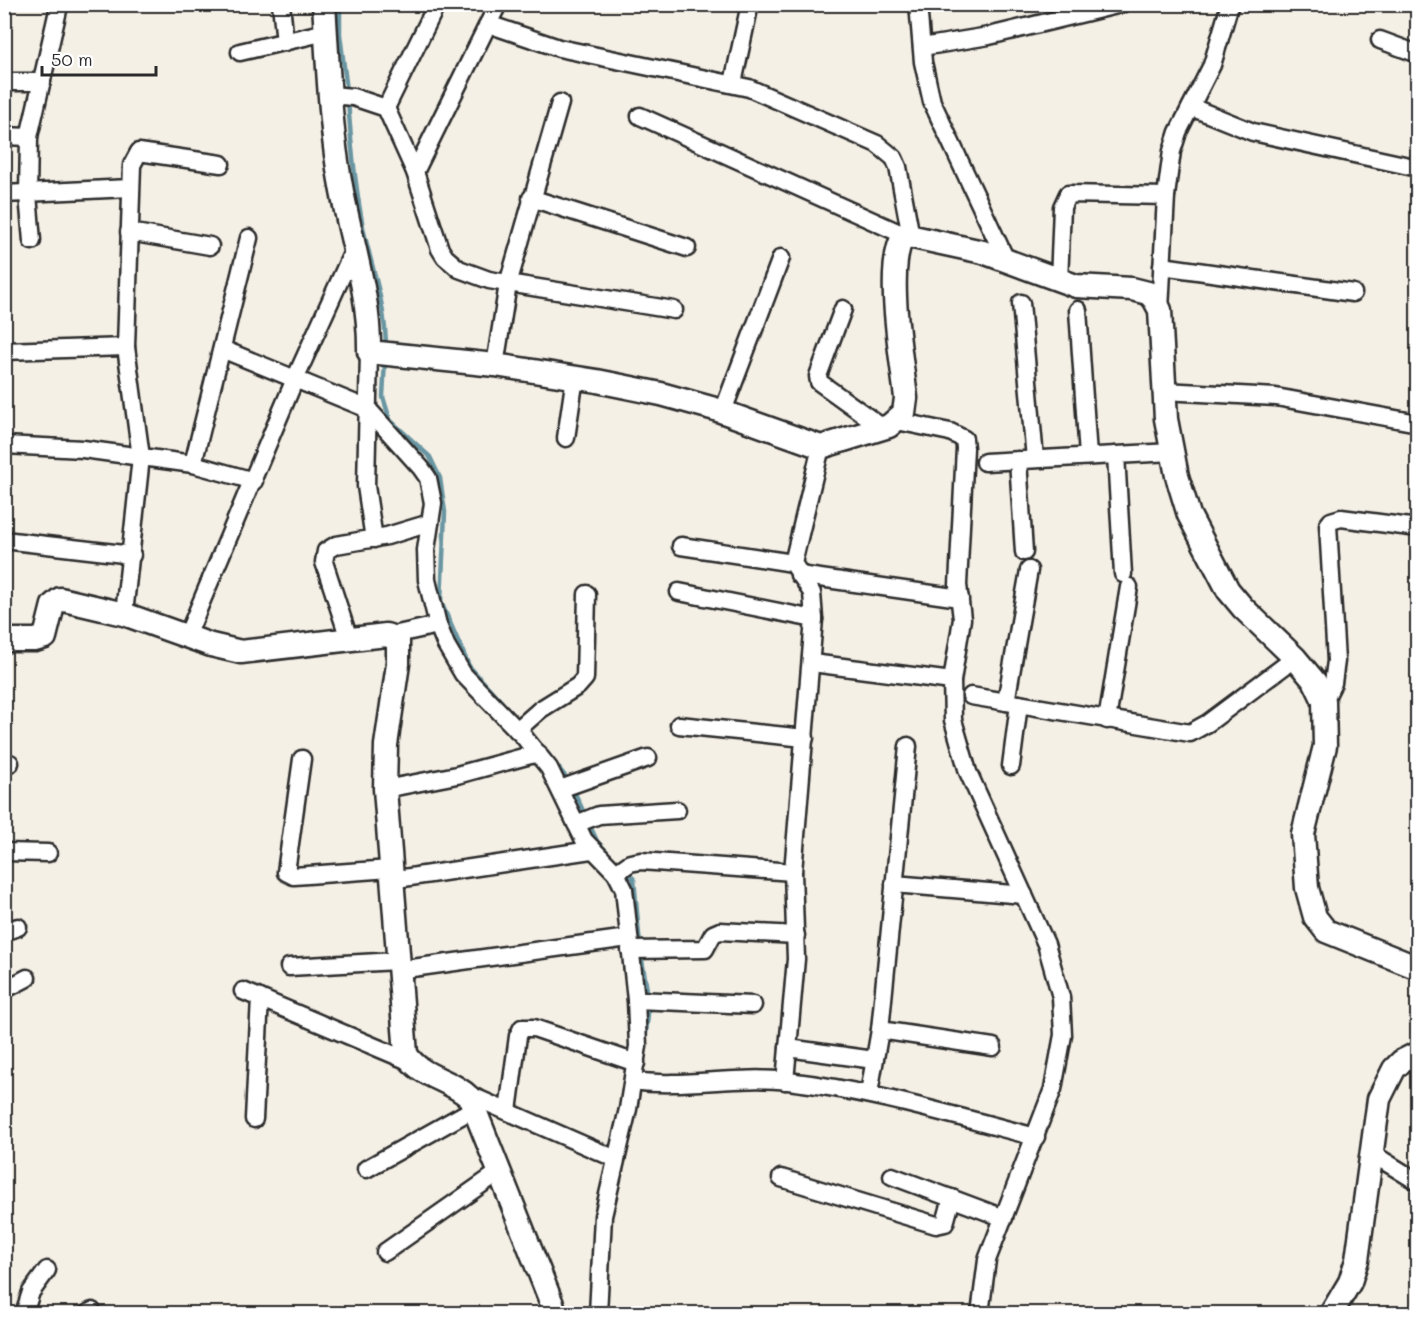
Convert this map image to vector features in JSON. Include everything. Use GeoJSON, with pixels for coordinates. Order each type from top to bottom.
{"type":"FeatureCollection","features":[{"type":"Feature","properties":{"kind":"street"},"geometry":{"type":"LineString","coordinates":[[280,4],[285,42]]}},
{"type":"Feature","properties":{"kind":"street"},"geometry":{"type":"LineString","coordinates":[[324,4],[326,32],[341,96],[341,184],[379,352],[368,409],[367,496],[374,539]]}},
{"type":"Feature","properties":{"kind":"street"},"geometry":{"type":"LineString","coordinates":[[386,108],[437,4]]}},
{"type":"Feature","properties":{"kind":"street"},"geometry":{"type":"LineString","coordinates":[[415,172],[498,4]]}},
{"type":"Feature","properties":{"kind":"street"},"geometry":{"type":"LineString","coordinates":[[733,83],[750,4]]}},
{"type":"Feature","properties":{"kind":"street"},"geometry":{"type":"LineString","coordinates":[[918,4],[927,88],[1005,260]]}},
{"type":"Feature","properties":{"kind":"street"},"geometry":{"type":"LineString","coordinates":[[922,47],[981,38],[1121,4]]}},
{"type":"Feature","properties":{"kind":"street"},"geometry":{"type":"LineString","coordinates":[[1230,4],[1212,65],[1172,151],[1166,196],[1160,310],[1164,391],[1172,452],[1189,514],[1212,563],[1243,608],[1295,658],[1315,682],[1324,701],[1325,746],[1303,834],[1307,888],[1315,917],[1326,931],[1418,968]]}},
{"type":"Feature","properties":{"kind":"street"},"geometry":{"type":"LineString","coordinates":[[32,241],[28,195],[30,137],[59,6]]}},
{"type":"Feature","properties":{"kind":"street"},"geometry":{"type":"LineString","coordinates":[[488,24],[559,48],[733,83],[769,96],[889,152],[898,167],[908,236]]}},
{"type":"Feature","properties":{"kind":"street"},"geometry":{"type":"LineString","coordinates":[[240,52],[326,32]]}},
{"type":"Feature","properties":{"kind":"street"},"geometry":{"type":"LineString","coordinates":[[1380,40],[1418,54]]}},
{"type":"Feature","properties":{"kind":"street"},"geometry":{"type":"LineString","coordinates":[[4,82],[42,82]]}},
{"type":"Feature","properties":{"kind":"street"},"geometry":{"type":"LineString","coordinates":[[341,96],[386,108]]}},
{"type":"Feature","properties":{"kind":"street"},"geometry":{"type":"LineString","coordinates":[[495,365],[508,284],[560,103]]}},
{"type":"Feature","properties":{"kind":"street"},"geometry":{"type":"LineString","coordinates":[[1191,107],[1253,132],[1418,168]]}},
{"type":"Feature","properties":{"kind":"street"},"geometry":{"type":"LineString","coordinates":[[386,108],[415,172],[445,257],[471,275],[508,284],[674,310]]}},
{"type":"Feature","properties":{"kind":"street"},"geometry":{"type":"LineString","coordinates":[[640,116],[908,236],[983,252],[1059,282],[1092,288],[1132,289],[1148,294],[1160,310]]}},
{"type":"Feature","properties":{"kind":"street"},"geometry":{"type":"LineString","coordinates":[[4,136],[30,137]]}},
{"type":"Feature","properties":{"kind":"street"},"geometry":{"type":"LineString","coordinates":[[124,614],[141,457],[126,347],[130,188],[134,158],[139,152],[221,164]]}},
{"type":"Feature","properties":{"kind":"street"},"geometry":{"type":"LineString","coordinates":[[4,194],[28,195],[130,188]]}},
{"type":"Feature","properties":{"kind":"street"},"geometry":{"type":"LineString","coordinates":[[1059,282],[1062,207],[1068,194],[1166,196]]}},
{"type":"Feature","properties":{"kind":"street"},"geometry":{"type":"LineString","coordinates":[[531,198],[687,248]]}},
{"type":"Feature","properties":{"kind":"street"},"geometry":{"type":"LineString","coordinates":[[129,232],[210,246]]}},
{"type":"Feature","properties":{"kind":"street"},"geometry":{"type":"LineString","coordinates":[[379,352],[495,365],[575,377],[661,394],[723,411],[821,447],[890,425],[904,413],[906,398],[894,271],[898,244],[908,236]]}},
{"type":"Feature","properties":{"kind":"street"},"geometry":{"type":"LineString","coordinates":[[193,464],[249,238]]}},
{"type":"Feature","properties":{"kind":"street"},"geometry":{"type":"LineString","coordinates":[[187,636],[295,380],[354,249]]}},
{"type":"Feature","properties":{"kind":"street"},"geometry":{"type":"LineString","coordinates":[[723,411],[781,258]]}},
{"type":"Feature","properties":{"kind":"street"},"geometry":{"type":"LineString","coordinates":[[1162,266],[1353,293]]}},
{"type":"Feature","properties":{"kind":"street"},"geometry":{"type":"LineString","coordinates":[[1021,303],[1026,459],[1024,552]]}},
{"type":"Feature","properties":{"kind":"street"},"geometry":{"type":"LineString","coordinates":[[843,309],[818,376],[819,382],[890,425],[950,432],[964,439],[960,598],[962,619],[952,681],[953,720],[962,754],[1024,896],[1038,922],[1055,971],[1063,1016],[1060,1061],[1036,1137],[987,1260],[980,1314]]}},
{"type":"Feature","properties":{"kind":"street"},"geometry":{"type":"LineString","coordinates":[[1078,310],[1088,456]]}},
{"type":"Feature","properties":{"kind":"street"},"geometry":{"type":"LineString","coordinates":[[4,351],[126,347]]}},
{"type":"Feature","properties":{"kind":"street"},"geometry":{"type":"LineString","coordinates":[[222,350],[368,409],[428,478],[432,503],[426,550],[428,580],[438,625],[454,660],[464,674],[522,725],[538,753],[568,787],[583,820],[591,850]]}},
{"type":"Feature","properties":{"kind":"street"},"geometry":{"type":"LineString","coordinates":[[567,438],[575,377]]}},
{"type":"Feature","properties":{"kind":"street"},"geometry":{"type":"LineString","coordinates":[[1164,391],[1265,396],[1418,423]]}},
{"type":"Feature","properties":{"kind":"street"},"geometry":{"type":"LineString","coordinates":[[4,446],[83,449],[193,464],[254,481]]}},
{"type":"Feature","properties":{"kind":"street"},"geometry":{"type":"LineString","coordinates":[[785,1081],[796,935],[793,872],[814,619],[812,593],[796,569],[821,447]]}},
{"type":"Feature","properties":{"kind":"street"},"geometry":{"type":"LineString","coordinates":[[985,462],[1172,452]]}},
{"type":"Feature","properties":{"kind":"street"},"geometry":{"type":"LineString","coordinates":[[1107,720],[1126,581],[1116,455]]}},
{"type":"Feature","properties":{"kind":"street"},"geometry":{"type":"LineString","coordinates":[[1324,701],[1333,683],[1336,660],[1328,525],[1331,521],[1341,518],[1418,528]]}},
{"type":"Feature","properties":{"kind":"street"},"geometry":{"type":"LineString","coordinates":[[349,639],[324,556],[330,547],[336,544],[374,539],[430,523]]}},
{"type":"Feature","properties":{"kind":"street"},"geometry":{"type":"LineString","coordinates":[[4,540],[132,555]]}},
{"type":"Feature","properties":{"kind":"street"},"geometry":{"type":"LineString","coordinates":[[681,546],[960,598]]}},
{"type":"Feature","properties":{"kind":"street"},"geometry":{"type":"LineString","coordinates":[[1011,766],[1013,703],[1029,570]]}},
{"type":"Feature","properties":{"kind":"street"},"geometry":{"type":"LineString","coordinates":[[679,592],[814,619]]}},
{"type":"Feature","properties":{"kind":"street"},"geometry":{"type":"LineString","coordinates":[[522,725],[578,686],[585,678],[587,594]]}},
{"type":"Feature","properties":{"kind":"street"},"geometry":{"type":"LineString","coordinates":[[4,640],[36,640],[45,637],[53,605],[60,599],[124,614],[242,652],[393,635],[438,625]]}},
{"type":"Feature","properties":{"kind":"street"},"geometry":{"type":"LineString","coordinates":[[393,635],[398,639],[399,647],[386,745],[385,789],[404,1046],[411,1062]]}},
{"type":"Feature","properties":{"kind":"street"},"geometry":{"type":"LineString","coordinates":[[971,696],[1190,732],[1208,723],[1295,658]]}},
{"type":"Feature","properties":{"kind":"street"},"geometry":{"type":"LineString","coordinates":[[812,663],[952,681]]}},
{"type":"Feature","properties":{"kind":"street"},"geometry":{"type":"LineString","coordinates":[[679,725],[805,738]]}},
{"type":"Feature","properties":{"kind":"street"},"geometry":{"type":"LineString","coordinates":[[869,1093],[880,1030],[908,746]]}},
{"type":"Feature","properties":{"kind":"street"},"geometry":{"type":"LineString","coordinates":[[385,789],[457,776],[538,753]]}},
{"type":"Feature","properties":{"kind":"street"},"geometry":{"type":"LineString","coordinates":[[568,787],[648,758]]}},
{"type":"Feature","properties":{"kind":"street"},"geometry":{"type":"LineString","coordinates":[[302,759],[286,872],[294,876],[390,875],[591,850],[621,870],[644,1000],[636,1063],[639,1082],[616,1159],[601,1232],[598,1314]]}},
{"type":"Feature","properties":{"kind":"street"},"geometry":{"type":"LineString","coordinates":[[583,820],[676,810]]}},
{"type":"Feature","properties":{"kind":"street"},"geometry":{"type":"LineString","coordinates":[[4,852],[48,853]]}},
{"type":"Feature","properties":{"kind":"street"},"geometry":{"type":"LineString","coordinates":[[621,870],[641,861],[793,872]]}},
{"type":"Feature","properties":{"kind":"street"},"geometry":{"type":"LineString","coordinates":[[894,884],[1024,896]]}},
{"type":"Feature","properties":{"kind":"street"},"geometry":{"type":"LineString","coordinates":[[289,968],[398,966],[635,947],[705,949],[713,934],[720,931],[796,935]]}},
{"type":"Feature","properties":{"kind":"street"},"geometry":{"type":"LineString","coordinates":[[4,990],[27,978]]}},
{"type":"Feature","properties":{"kind":"street"},"geometry":{"type":"LineString","coordinates":[[243,991],[411,1062],[469,1100],[508,1111],[616,1159]]}},
{"type":"Feature","properties":{"kind":"street"},"geometry":{"type":"LineString","coordinates":[[254,1119],[260,998]]}},
{"type":"Feature","properties":{"kind":"street"},"geometry":{"type":"LineString","coordinates":[[644,1000],[753,1005]]}},
{"type":"Feature","properties":{"kind":"street"},"geometry":{"type":"LineString","coordinates":[[508,1111],[518,1036],[522,1028],[534,1028],[636,1063]]}},
{"type":"Feature","properties":{"kind":"street"},"geometry":{"type":"LineString","coordinates":[[880,1030],[993,1047]]}},
{"type":"Feature","properties":{"kind":"street"},"geometry":{"type":"LineString","coordinates":[[788,1048],[874,1060]]}},
{"type":"Feature","properties":{"kind":"street"},"geometry":{"type":"LineString","coordinates":[[1331,1314],[1350,1282],[1357,1260],[1378,1099],[1385,1083],[1402,1061],[1418,1053]]}},
{"type":"Feature","properties":{"kind":"street"},"geometry":{"type":"LineString","coordinates":[[639,1082],[785,1081],[869,1093],[1036,1137]]}},
{"type":"Feature","properties":{"kind":"street"},"geometry":{"type":"LineString","coordinates":[[366,1169],[469,1100]]}},
{"type":"Feature","properties":{"kind":"street"},"geometry":{"type":"LineString","coordinates":[[469,1100],[556,1314]]}},
{"type":"Feature","properties":{"kind":"street"},"geometry":{"type":"LineString","coordinates":[[1371,1153],[1418,1182]]}},
{"type":"Feature","properties":{"kind":"street"},"geometry":{"type":"LineString","coordinates":[[385,1252],[499,1172]]}},
{"type":"Feature","properties":{"kind":"street"},"geometry":{"type":"LineString","coordinates":[[892,1176],[1004,1218]]}},
{"type":"Feature","properties":{"kind":"street"},"geometry":{"type":"LineString","coordinates":[[781,1178],[936,1225],[945,1223],[952,1198]]}},
{"type":"Feature","properties":{"kind":"street"},"geometry":{"type":"LineString","coordinates":[[24,1314],[31,1292],[47,1270]]}},
{"type":"Feature","properties":{"kind":"waterway"},"geometry":{"type":"LineString","coordinates":[[340,4],[340,34],[347,91]]}},
{"type":"Feature","properties":{"kind":"waterway"},"geometry":{"type":"LineString","coordinates":[[348,100],[358,199],[381,303],[386,349]]}},
{"type":"Feature","properties":{"kind":"waterway"},"geometry":{"type":"LineString","coordinates":[[385,360],[383,397],[390,420],[430,457],[440,478],[445,512],[441,602],[469,666],[510,711]]}},
{"type":"Feature","properties":{"kind":"waterway"},"geometry":{"type":"LineString","coordinates":[[528,730],[569,781]]}},
{"type":"Feature","properties":{"kind":"waterway"},"geometry":{"type":"LineString","coordinates":[[573,789],[597,841],[607,852]]}},
{"type":"Feature","properties":{"kind":"waterway"},"geometry":{"type":"LineString","coordinates":[[625,871],[634,879],[640,946]]}},
{"type":"Feature","properties":{"kind":"waterway"},"geometry":{"type":"LineString","coordinates":[[641,954],[648,996]]}},
{"type":"Feature","properties":{"kind":"waterway"},"geometry":{"type":"LineString","coordinates":[[645,1044],[649,1004]]}}]}
